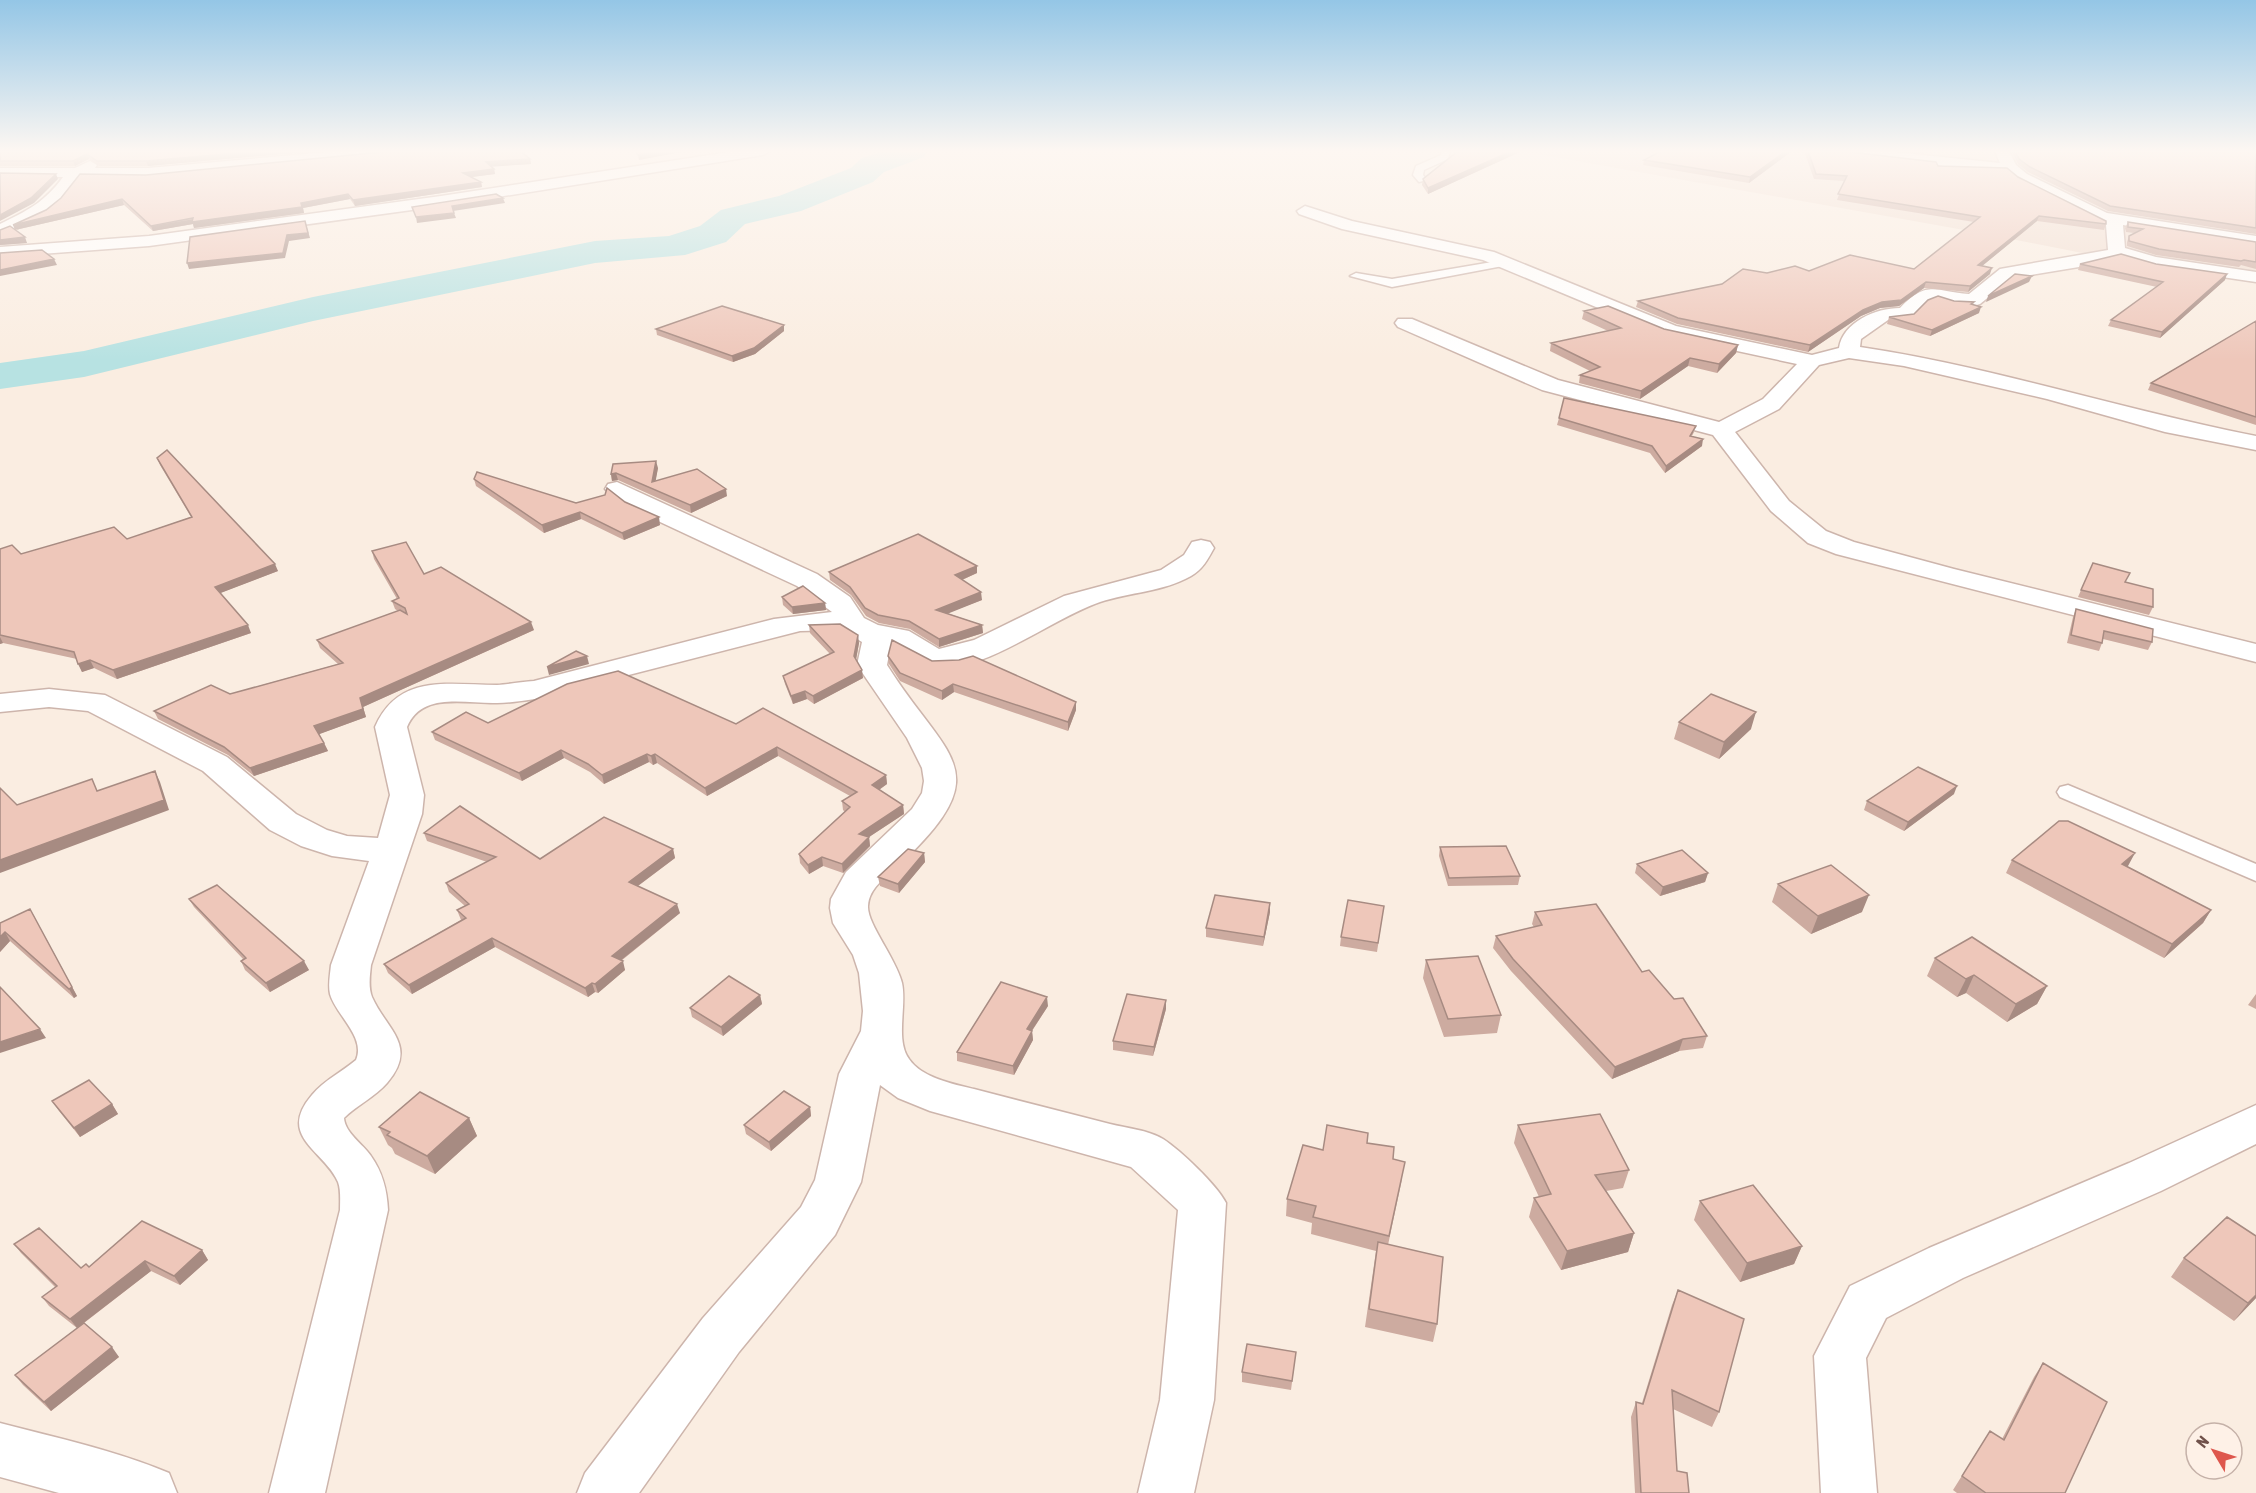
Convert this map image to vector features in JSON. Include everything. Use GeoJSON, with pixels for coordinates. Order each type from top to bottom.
{"type":"FeatureCollection","features":[{"type":"Feature","properties":{"kind":"street"},"geometry":{"type":"LineString","coordinates":[[0,230],[19,221]]}},
{"type":"Feature","properties":{"kind":"street"},"geometry":{"type":"LineString","coordinates":[[0,252],[149,242],[301,221]]}},
{"type":"Feature","properties":{"kind":"street"},"geometry":{"type":"LineString","coordinates":[[1335,221],[1474,252],[1670,331],[1812,361],[1849,352],[1904,360],[2052,393],[2165,425],[2256,443]]}},
{"type":"Feature","properties":{"kind":"street"},"geometry":{"type":"LineString","coordinates":[[2109,221],[2116,227],[2116,249],[2119,252]]}},
{"type":"Feature","properties":{"kind":"street"},"geometry":{"type":"LineString","coordinates":[[2123,221],[2256,241]]}},
{"type":"Feature","properties":{"kind":"street"},"geometry":{"type":"LineString","coordinates":[[1849,352],[1851,337],[1883,314],[1905,314],[1918,300],[1935,293],[1953,299],[1973,300],[2006,273],[2091,260],[2119,252],[2154,262],[2256,277]]}},
{"type":"Feature","properties":{"kind":"street"},"geometry":{"type":"LineString","coordinates":[[1405,323],[1558,388],[1722,430],[1771,404],[1812,361]]}},
{"type":"Feature","properties":{"kind":"street"},"geometry":{"type":"LineString","coordinates":[[1722,430],[1728,442],[1780,506],[1816,537],[1845,548],[1948,576],[2097,610],[2256,653]]}},
{"type":"Feature","properties":{"kind":"street"},"geometry":{"type":"LineString","coordinates":[[605,1493],[721,1335],[818,1221],[838,1182],[861,1074],[880,1035],[885,1003],[882,981],[872,954],[848,917],[848,902],[854,887],[916,827],[935,803],[941,783],[939,762],[872,665],[877,640],[862,628],[831,594],[807,580],[637,502],[617,489]]}},
{"type":"Feature","properties":{"kind":"street"},"geometry":{"type":"LineString","coordinates":[[297,1493],[364,1210],[365,1189],[358,1170],[327,1137],[321,1126],[322,1115],[332,1102],[377,1065],[380,1052],[376,1035],[351,997],[349,981],[351,965],[404,814],[407,795],[391,727],[398,711],[418,699],[444,691],[498,694],[535,690],[793,624],[832,620],[897,636],[928,658],[947,658],[995,642],[1059,608],[1092,595],[1181,571],[1198,557],[1202,548]]}},
{"type":"Feature","properties":{"kind":"street"},"geometry":{"type":"LineString","coordinates":[[0,703],[49,698],[94,702],[124,715],[215,764],[283,822],[314,838],[345,848],[392,850]]}},
{"type":"Feature","properties":{"kind":"street"},"geometry":{"type":"LineString","coordinates":[[880,1035],[889,1066],[916,1089],[987,1111],[1146,1152],[1202,1203],[1187,1400],[1166,1493]]}},
{"type":"Feature","properties":{"kind":"street"},"geometry":{"type":"LineString","coordinates":[[1849,1493],[1840,1356],[1868,1302],[1946,1263],[2145,1177],[2256,1123]]}},
{"type":"Feature","properties":{"kind":"street"},"geometry":{"type":"LineString","coordinates":[[0,1450],[103,1477],[149,1493]]}},
{"type":"Feature","properties":{"kind":"lane"},"geometry":{"type":"LineString","coordinates":[[1356,276],[1392,283],[1504,263]]}},
{"type":"Feature","properties":{"kind":"lane"},"geometry":{"type":"LineString","coordinates":[[2068,792],[2256,873]]}},
{"type":"Feature","properties":{"kind":"shaded area"},"geometry":{"type":"Polygon","coordinates":[[[1912,221],[2256,221],[2256,283],[2143,265],[1912,221]]]}},
{"type":"Feature","properties":{"kind":"building"},"geometry":{"type":"Polygon","coordinates":[[[145,221],[179,221],[151,226],[145,221]]]}},
{"type":"Feature","properties":{"kind":"building"},"geometry":{"type":"Polygon","coordinates":[[[305,221],[308,233],[287,235],[283,253],[187,263],[190,237],[305,221]]]}},
{"type":"Feature","properties":{"kind":"building"},"geometry":{"type":"Polygon","coordinates":[[[1975,221],[2033,221],[1978,265],[1992,268],[1970,286],[1926,282],[1901,300],[1882,302],[1863,310],[1810,345],[1678,318],[1638,301],[1722,284],[1743,269],[1767,273],[1795,266],[1809,271],[1850,255],[1914,269],[1975,221]]]}},
{"type":"Feature","properties":{"kind":"building"},"geometry":{"type":"Polygon","coordinates":[[[2078,221],[2105,221],[2106,224],[2078,221]]]}},
{"type":"Feature","properties":{"kind":"building"},"geometry":{"type":"Polygon","coordinates":[[[2207,221],[2256,221],[2256,228],[2207,221]]]}},
{"type":"Feature","properties":{"kind":"building"},"geometry":{"type":"Polygon","coordinates":[[[2128,222],[2256,242],[2256,262],[2159,249],[2129,241],[2129,236],[2143,229],[2128,227],[2128,222]]]}},
{"type":"Feature","properties":{"kind":"building"},"geometry":{"type":"Polygon","coordinates":[[[10,226],[25,237],[0,240],[0,230],[10,226]]]}},
{"type":"Feature","properties":{"kind":"building"},"geometry":{"type":"Polygon","coordinates":[[[42,250],[54,259],[0,270],[0,253],[42,250]]]}},
{"type":"Feature","properties":{"kind":"building"},"geometry":{"type":"Polygon","coordinates":[[[2121,254],[2156,264],[2227,274],[2162,332],[2111,320],[2163,282],[2080,264],[2121,254]]]}},
{"type":"Feature","properties":{"kind":"building"},"geometry":{"type":"Polygon","coordinates":[[[2015,274],[2032,276],[1988,296],[2015,274]]]}},
{"type":"Feature","properties":{"kind":"building"},"geometry":{"type":"Polygon","coordinates":[[[1938,296],[1954,301],[1974,302],[1971,304],[1981,307],[1932,330],[1889,317],[1914,314],[1928,300],[1938,296]]]}},
{"type":"Feature","properties":{"kind":"building"},"geometry":{"type":"Polygon","coordinates":[[[722,306],[784,325],[754,348],[732,356],[656,329],[722,306]]]}},
{"type":"Feature","properties":{"kind":"building"},"geometry":{"type":"Polygon","coordinates":[[[1608,306],[1664,329],[1738,345],[1719,364],[1690,358],[1641,391],[1580,375],[1600,367],[1551,343],[1621,328],[1584,311],[1608,306]]]}},
{"type":"Feature","properties":{"kind":"building"},"geometry":{"type":"Polygon","coordinates":[[[2256,321],[2256,417],[2151,383],[2256,321]]]}},
{"type":"Feature","properties":{"kind":"building"},"geometry":{"type":"Polygon","coordinates":[[[1564,398],[1696,426],[1690,436],[1703,439],[1666,466],[1652,446],[1559,418],[1564,398]]]}},
{"type":"Feature","properties":{"kind":"building"},"geometry":{"type":"Polygon","coordinates":[[[167,450],[275,564],[215,587],[248,625],[113,670],[90,660],[78,664],[74,652],[0,635],[0,549],[12,545],[21,554],[114,527],[127,539],[192,517],[157,458],[167,450]]]}},
{"type":"Feature","properties":{"kind":"building"},"geometry":{"type":"Polygon","coordinates":[[[656,461],[652,482],[697,469],[726,489],[690,505],[616,473],[611,474],[613,464],[656,461]]]}},
{"type":"Feature","properties":{"kind":"building"},"geometry":{"type":"Polygon","coordinates":[[[477,472],[576,503],[605,495],[607,488],[625,502],[659,517],[622,533],[580,512],[542,525],[474,479],[477,472]]]}},
{"type":"Feature","properties":{"kind":"building"},"geometry":{"type":"Polygon","coordinates":[[[918,534],[977,566],[955,575],[981,592],[936,610],[982,625],[939,639],[909,621],[878,615],[865,608],[850,587],[829,572],[918,534]]]}},
{"type":"Feature","properties":{"kind":"building"},"geometry":{"type":"Polygon","coordinates":[[[406,542],[424,574],[441,567],[531,622],[360,698],[363,709],[314,726],[324,743],[250,768],[224,747],[154,711],[211,685],[230,694],[343,663],[317,640],[400,610],[407,614],[405,608],[392,601],[399,598],[372,551],[406,542]]]}},
{"type":"Feature","properties":{"kind":"building"},"geometry":{"type":"Polygon","coordinates":[[[2093,563],[2130,573],[2125,582],[2153,589],[2153,607],[2081,590],[2093,563]]]}},
{"type":"Feature","properties":{"kind":"building"},"geometry":{"type":"Polygon","coordinates":[[[803,586],[825,603],[792,607],[782,597],[803,586]]]}},
{"type":"Feature","properties":{"kind":"building"},"geometry":{"type":"Polygon","coordinates":[[[2076,609],[2153,629],[2152,642],[2104,631],[2102,643],[2071,635],[2076,609]]]}},
{"type":"Feature","properties":{"kind":"building"},"geometry":{"type":"Polygon","coordinates":[[[840,624],[858,635],[854,656],[862,670],[813,696],[805,691],[791,696],[783,676],[834,652],[809,625],[840,624]]]}},
{"type":"Feature","properties":{"kind":"building"},"geometry":{"type":"Polygon","coordinates":[[[892,640],[932,661],[959,660],[973,656],[1076,702],[1068,722],[953,684],[942,691],[900,673],[888,656],[892,640]]]}},
{"type":"Feature","properties":{"kind":"building"},"geometry":{"type":"Polygon","coordinates":[[[576,651],[587,656],[547,667],[576,651]]]}},
{"type":"Feature","properties":{"kind":"building"},"geometry":{"type":"Polygon","coordinates":[[[618,671],[736,724],[763,708],[886,775],[872,785],[903,805],[859,834],[869,837],[842,864],[822,857],[808,865],[799,854],[850,807],[842,801],[857,792],[777,747],[705,788],[655,754],[651,756],[647,754],[602,775],[588,764],[561,750],[519,773],[432,732],[466,712],[488,723],[567,684],[618,671]]]}},
{"type":"Feature","properties":{"kind":"building"},"geometry":{"type":"Polygon","coordinates":[[[1711,694],[1756,712],[1724,742],[1679,722],[1711,694]]]}},
{"type":"Feature","properties":{"kind":"building"},"geometry":{"type":"Polygon","coordinates":[[[1918,767],[1957,786],[1908,822],[1867,801],[1918,767]]]}},
{"type":"Feature","properties":{"kind":"building"},"geometry":{"type":"Polygon","coordinates":[[[155,771],[164,800],[0,860],[0,788],[17,805],[92,779],[97,791],[155,771]]]}},
{"type":"Feature","properties":{"kind":"building"},"geometry":{"type":"Polygon","coordinates":[[[460,806],[540,859],[604,817],[673,849],[629,882],[677,904],[612,956],[623,961],[595,984],[592,983],[585,988],[492,938],[409,985],[384,964],[466,918],[457,910],[469,904],[446,883],[496,857],[424,833],[460,806]]]}},
{"type":"Feature","properties":{"kind":"building"},"geometry":{"type":"Polygon","coordinates":[[[2059,821],[2068,821],[2135,853],[2122,864],[2211,910],[2172,944],[2012,860],[2059,821]]]}},
{"type":"Feature","properties":{"kind":"building"},"geometry":{"type":"Polygon","coordinates":[[[1506,846],[1520,876],[1449,878],[1440,847],[1506,846]]]}},
{"type":"Feature","properties":{"kind":"building"},"geometry":{"type":"Polygon","coordinates":[[[908,849],[924,853],[898,884],[878,877],[908,849]]]}},
{"type":"Feature","properties":{"kind":"building"},"geometry":{"type":"Polygon","coordinates":[[[1682,850],[1708,873],[1663,887],[1637,864],[1682,850]]]}},
{"type":"Feature","properties":{"kind":"building"},"geometry":{"type":"Polygon","coordinates":[[[1831,865],[1869,895],[1818,916],[1778,884],[1831,865]]]}},
{"type":"Feature","properties":{"kind":"building"},"geometry":{"type":"Polygon","coordinates":[[[217,885],[304,961],[266,983],[241,961],[246,958],[189,899],[217,885]]]}},
{"type":"Feature","properties":{"kind":"building"},"geometry":{"type":"Polygon","coordinates":[[[1215,895],[1270,903],[1264,937],[1206,928],[1215,895]]]}},
{"type":"Feature","properties":{"kind":"building"},"geometry":{"type":"Polygon","coordinates":[[[1348,900],[1384,906],[1378,943],[1341,937],[1348,900]]]}},
{"type":"Feature","properties":{"kind":"building"},"geometry":{"type":"Polygon","coordinates":[[[1596,904],[1642,972],[1649,970],[1674,999],[1683,998],[1707,1036],[1683,1039],[1615,1067],[1513,959],[1496,936],[1542,925],[1535,912],[1596,904]]]}},
{"type":"Feature","properties":{"kind":"building"},"geometry":{"type":"Polygon","coordinates":[[[30,909],[72,987],[69,989],[5,932],[0,937],[0,923],[30,909]]]}},
{"type":"Feature","properties":{"kind":"building"},"geometry":{"type":"Polygon","coordinates":[[[1972,937],[2047,986],[2016,1004],[1974,975],[1966,979],[1935,958],[1972,937]]]}},
{"type":"Feature","properties":{"kind":"building"},"geometry":{"type":"Polygon","coordinates":[[[1478,956],[1501,1015],[1448,1019],[1426,960],[1478,956]]]}},
{"type":"Feature","properties":{"kind":"building"},"geometry":{"type":"Polygon","coordinates":[[[729,976],[760,995],[721,1027],[690,1008],[729,976]]]}},
{"type":"Feature","properties":{"kind":"building"},"geometry":{"type":"Polygon","coordinates":[[[1001,982],[1047,997],[1027,1029],[1032,1031],[1013,1066],[957,1052],[1001,982]]]}},
{"type":"Feature","properties":{"kind":"building"},"geometry":{"type":"Polygon","coordinates":[[[0,987],[40,1029],[0,1042],[0,987]]]}},
{"type":"Feature","properties":{"kind":"building"},"geometry":{"type":"Polygon","coordinates":[[[1127,994],[1166,1000],[1154,1047],[1113,1041],[1127,994]]]}},
{"type":"Feature","properties":{"kind":"building"},"geometry":{"type":"Polygon","coordinates":[[[89,1080],[112,1104],[74,1128],[52,1101],[89,1080]]]}},
{"type":"Feature","properties":{"kind":"building"},"geometry":{"type":"Polygon","coordinates":[[[784,1091],[810,1107],[769,1142],[744,1125],[784,1091]]]}},
{"type":"Feature","properties":{"kind":"building"},"geometry":{"type":"Polygon","coordinates":[[[420,1092],[469,1118],[427,1156],[387,1135],[390,1132],[379,1127],[420,1092]]]}},
{"type":"Feature","properties":{"kind":"building"},"geometry":{"type":"Polygon","coordinates":[[[1600,1114],[1629,1170],[1595,1175],[1634,1233],[1567,1251],[1534,1198],[1551,1194],[1518,1125],[1600,1114]]]}},
{"type":"Feature","properties":{"kind":"building"},"geometry":{"type":"Polygon","coordinates":[[[1327,1125],[1368,1133],[1367,1143],[1394,1147],[1393,1159],[1405,1162],[1389,1236],[1313,1217],[1316,1206],[1287,1199],[1303,1145],[1323,1150],[1327,1125]]]}},
{"type":"Feature","properties":{"kind":"building"},"geometry":{"type":"Polygon","coordinates":[[[1753,1185],[1802,1246],[1747,1263],[1700,1201],[1753,1185]]]}},
{"type":"Feature","properties":{"kind":"building"},"geometry":{"type":"Polygon","coordinates":[[[2227,1217],[2256,1236],[2256,1295],[2248,1303],[2184,1258],[2227,1217]]]}},
{"type":"Feature","properties":{"kind":"building"},"geometry":{"type":"Polygon","coordinates":[[[142,1221],[202,1250],[174,1276],[145,1261],[70,1319],[42,1297],[57,1286],[14,1244],[39,1228],[81,1268],[86,1264],[89,1267],[142,1221]]]}},
{"type":"Feature","properties":{"kind":"building"},"geometry":{"type":"Polygon","coordinates":[[[1378,1242],[1443,1257],[1437,1324],[1369,1309],[1378,1242]]]}},
{"type":"Feature","properties":{"kind":"building"},"geometry":{"type":"Polygon","coordinates":[[[1678,1290],[1744,1319],[1719,1412],[1672,1390],[1677,1471],[1687,1473],[1689,1493],[1641,1493],[1636,1402],[1643,1404],[1678,1290]]]}},
{"type":"Feature","properties":{"kind":"building"},"geometry":{"type":"Polygon","coordinates":[[[84,1323],[112,1347],[44,1402],[15,1375],[84,1323]]]}},
{"type":"Feature","properties":{"kind":"building"},"geometry":{"type":"Polygon","coordinates":[[[1247,1344],[1296,1352],[1292,1381],[1242,1372],[1247,1344]]]}},
{"type":"Feature","properties":{"kind":"building"},"geometry":{"type":"Polygon","coordinates":[[[2043,1363],[2107,1402],[2065,1493],[1986,1493],[1962,1476],[1990,1431],[2004,1440],[2043,1363]]]}},
{"type":"Feature","properties":{"kind":"waterway"},"geometry":{"type":"LineString","coordinates":[[0,376],[84,364],[313,309],[595,252],[672,247],[713,234],[729,221]]}}]}
